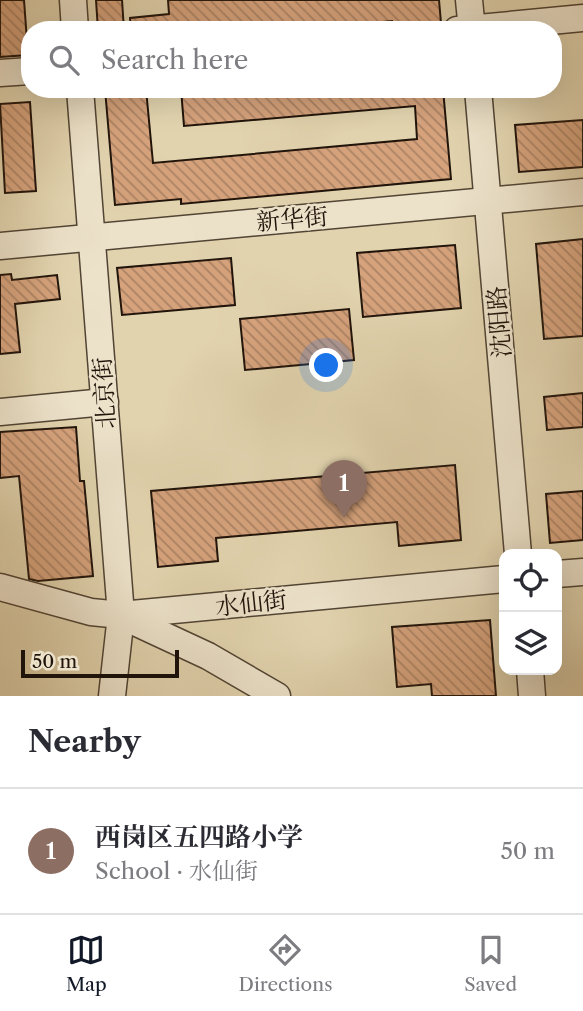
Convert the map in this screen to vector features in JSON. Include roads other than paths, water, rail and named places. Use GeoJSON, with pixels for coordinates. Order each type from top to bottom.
{"type":"FeatureCollection","features":[{"type":"Feature","properties":{"kind":"street"},"geometry":{"type":"LineString","coordinates":[[73,0],[74,21]]}},
{"type":"Feature","properties":{"kind":"street"},"geometry":{"type":"LineString","coordinates":[[468,21],[469,0]]}},
{"type":"Feature","properties":{"kind":"street"},"geometry":{"type":"LineString","coordinates":[[551,21],[583,18]]}},
{"type":"Feature","properties":{"kind":"street"},"geometry":{"type":"LineString","coordinates":[[0,73],[21,72]]}},
{"type":"Feature","properties":{"kind":"street","name":"北京街"},"geometry":{"type":"LineString","coordinates":[[81,98],[121,615],[112,696]]}},
{"type":"Feature","properties":{"kind":"street","name":"沈阳路"},"geometry":{"type":"LineString","coordinates":[[479,98],[519,549]]}},
{"type":"Feature","properties":{"kind":"street","name":"新华街"},"geometry":{"type":"LineString","coordinates":[[0,246],[583,192]]}},
{"type":"Feature","properties":{"kind":"street"},"geometry":{"type":"LineString","coordinates":[[0,412],[105,402]]}},
{"type":"Feature","properties":{"kind":"street"},"geometry":{"type":"LineString","coordinates":[[562,574],[583,572]]}},
{"type":"Feature","properties":{"kind":"street","name":"水仙街"},"geometry":{"type":"LineString","coordinates":[[0,587],[91,612],[121,615],[499,579]]}},
{"type":"Feature","properties":{"kind":"street"},"geometry":{"type":"LineString","coordinates":[[121,615],[208,656],[277,696]]}},
{"type":"Feature","properties":{"kind":"street"},"geometry":{"type":"LineString","coordinates":[[530,675],[532,696]]}},
{"type":"Feature","properties":{"kind":"place","name":"西岗区五四路小学"},"geometry":{"type":"Point","coordinates":[344,518]}}]}
